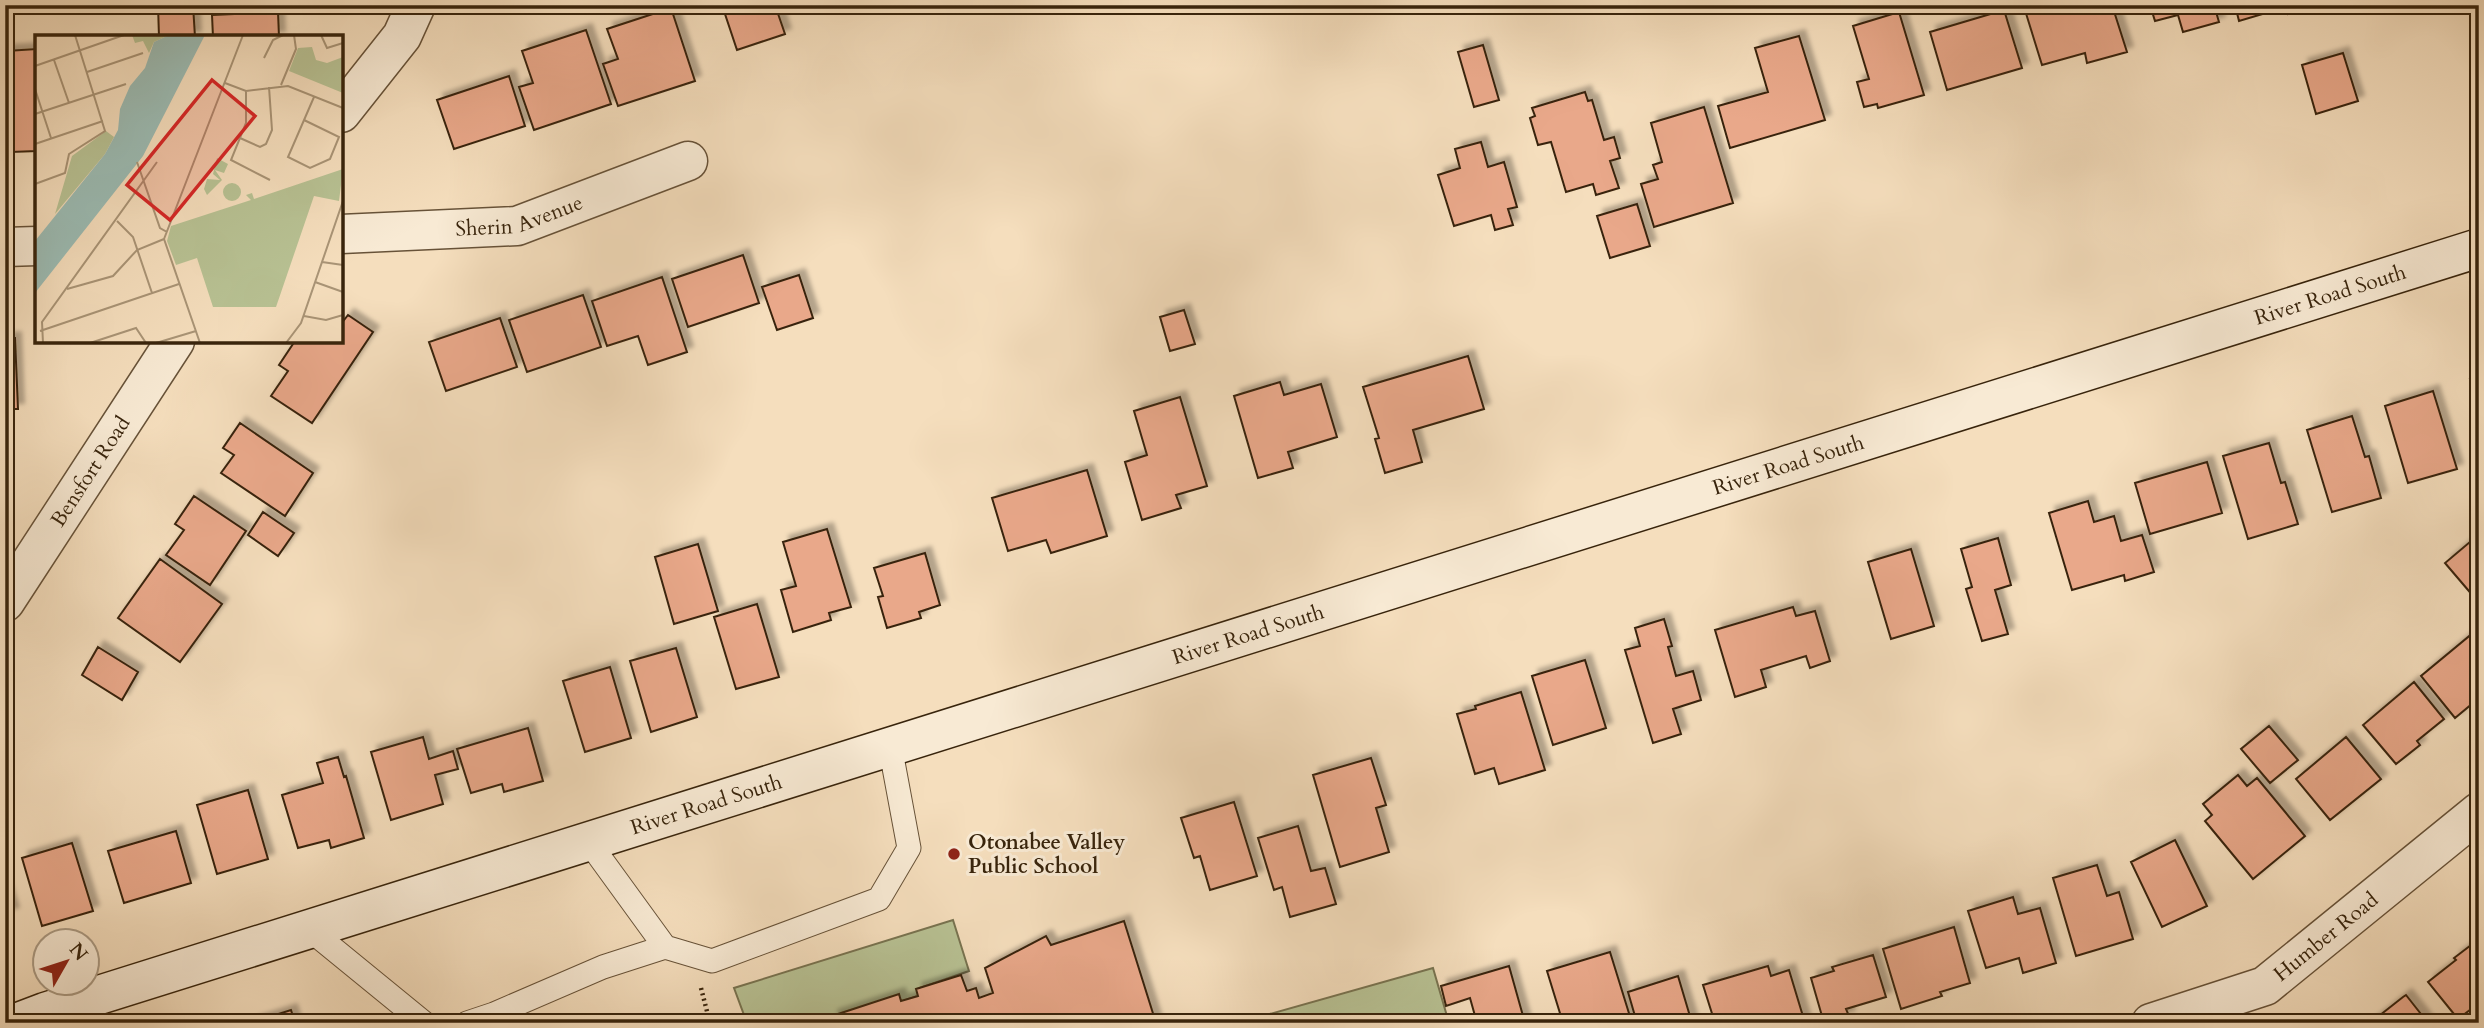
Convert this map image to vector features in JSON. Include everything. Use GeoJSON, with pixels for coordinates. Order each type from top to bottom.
{"type":"FeatureCollection","features":[{"type":"Feature","properties":{"kind":"street"},"geometry":{"type":"LineString","coordinates":[[343,110],[402,36],[416,5]]}},
{"type":"Feature","properties":{"kind":"street","name":"Sherin Avenue"},"geometry":{"type":"LineString","coordinates":[[343,234],[517,226],[688,161]]}},
{"type":"Feature","properties":{"kind":"street"},"geometry":{"type":"LineString","coordinates":[[5,247],[35,246]]}},
{"type":"Feature","properties":{"kind":"street","name":"River Road South"},"geometry":{"type":"LineString","coordinates":[[16,1023],[2479,248]]}},
{"type":"Feature","properties":{"kind":"street","name":"Bensfort Road"},"geometry":{"type":"LineString","coordinates":[[5,602],[174,343]]}},
{"type":"Feature","properties":{"kind":"street","name":"Humber Road"},"geometry":{"type":"LineString","coordinates":[[2151,1023],[2265,986],[2479,812]]}},
{"type":"Feature","properties":{"kind":"lane"},"geometry":{"type":"LineString","coordinates":[[467,1023],[603,967],[664,947],[712,961],[879,899],[909,848],[890,747]]}},
{"type":"Feature","properties":{"kind":"lane"},"geometry":{"type":"LineString","coordinates":[[588,841],[664,947]]}},
{"type":"Feature","properties":{"kind":"lane"},"geometry":{"type":"LineString","coordinates":[[309,929],[424,1023]]}},
{"type":"Feature","properties":{"kind":"path"},"geometry":{"type":"LineString","coordinates":[[699,977],[710,1023]]}},
{"type":"Feature","properties":{"kind":"green space"},"geometry":{"type":"Polygon","coordinates":[[[953,920],[969,971],[917,989],[918,996],[834,1023],[794,1023],[793,1020],[783,1023],[747,1023],[734,988],[953,920]]]}},
{"type":"Feature","properties":{"kind":"green space"},"geometry":{"type":"Polygon","coordinates":[[[1433,968],[1449,1023],[1238,1023],[1433,968]]]}},
{"type":"Feature","properties":{"kind":"building"},"geometry":{"type":"Polygon","coordinates":[[[158,5],[193,5],[195,35],[159,35],[158,5]]]}},
{"type":"Feature","properties":{"kind":"building"},"geometry":{"type":"Polygon","coordinates":[[[722,5],[775,5],[785,34],[737,50],[722,5]]]}},
{"type":"Feature","properties":{"kind":"building"},"geometry":{"type":"Polygon","coordinates":[[[2112,5],[2127,52],[2087,63],[2085,53],[2042,65],[2024,7],[2112,5]]]}},
{"type":"Feature","properties":{"kind":"building"},"geometry":{"type":"Polygon","coordinates":[[[2150,5],[2214,5],[2219,22],[2183,32],[2178,15],[2155,21],[2150,5]]]}},
{"type":"Feature","properties":{"kind":"building"},"geometry":{"type":"Polygon","coordinates":[[[2235,5],[2317,5],[2288,14],[2286,7],[2239,21],[2235,5]]]}},
{"type":"Feature","properties":{"kind":"building"},"geometry":{"type":"Polygon","coordinates":[[[671,8],[695,81],[618,106],[603,64],[618,59],[607,29],[671,8]]]}},
{"type":"Feature","properties":{"kind":"building"},"geometry":{"type":"Polygon","coordinates":[[[2004,10],[2022,68],[1947,90],[1930,32],[2004,10]]]}},
{"type":"Feature","properties":{"kind":"building"},"geometry":{"type":"Polygon","coordinates":[[[278,12],[279,35],[213,35],[212,15],[278,12]]]}},
{"type":"Feature","properties":{"kind":"building"},"geometry":{"type":"Polygon","coordinates":[[[1899,12],[1924,95],[1878,108],[1877,104],[1864,107],[1857,82],[1869,79],[1853,26],[1899,12]]]}},
{"type":"Feature","properties":{"kind":"building"},"geometry":{"type":"Polygon","coordinates":[[[586,30],[611,104],[534,130],[519,87],[533,83],[522,51],[586,30]]]}},
{"type":"Feature","properties":{"kind":"building"},"geometry":{"type":"Polygon","coordinates":[[[1799,36],[1825,120],[1730,148],[1718,106],[1768,92],[1755,48],[1799,36]]]}},
{"type":"Feature","properties":{"kind":"building"},"geometry":{"type":"Polygon","coordinates":[[[1483,45],[1499,100],[1474,107],[1458,52],[1483,45]]]}},
{"type":"Feature","properties":{"kind":"building"},"geometry":{"type":"Polygon","coordinates":[[[35,49],[35,151],[11,152],[6,51],[35,49]]]}},
{"type":"Feature","properties":{"kind":"building"},"geometry":{"type":"Polygon","coordinates":[[[2343,53],[2358,101],[2316,114],[2302,65],[2343,53]]]}},
{"type":"Feature","properties":{"kind":"building"},"geometry":{"type":"Polygon","coordinates":[[[509,76],[525,126],[454,149],[437,100],[509,76]]]}},
{"type":"Feature","properties":{"kind":"building"},"geometry":{"type":"Polygon","coordinates":[[[1585,92],[1588,101],[1592,100],[1604,140],[1614,137],[1620,158],[1610,161],[1619,188],[1596,195],[1593,184],[1566,192],[1551,142],[1538,145],[1530,118],[1535,116],[1532,108],[1585,92]]]}},
{"type":"Feature","properties":{"kind":"building"},"geometry":{"type":"Polygon","coordinates":[[[1704,107],[1733,203],[1654,227],[1641,184],[1658,179],[1653,165],[1662,162],[1651,123],[1704,107]]]}},
{"type":"Feature","properties":{"kind":"building"},"geometry":{"type":"Polygon","coordinates":[[[1481,142],[1488,167],[1504,162],[1517,207],[1508,209],[1513,225],[1495,230],[1491,215],[1454,226],[1438,175],[1460,168],[1455,149],[1481,142]]]}},
{"type":"Feature","properties":{"kind":"building"},"geometry":{"type":"Polygon","coordinates":[[[1637,204],[1650,246],[1610,258],[1597,216],[1637,204]]]}},
{"type":"Feature","properties":{"kind":"building"},"geometry":{"type":"Polygon","coordinates":[[[743,255],[759,303],[688,327],[672,279],[743,255]]]}},
{"type":"Feature","properties":{"kind":"building"},"geometry":{"type":"Polygon","coordinates":[[[799,275],[813,318],[777,330],[762,287],[799,275]]]}},
{"type":"Feature","properties":{"kind":"building"},"geometry":{"type":"Polygon","coordinates":[[[662,277],[687,352],[648,365],[638,336],[607,346],[592,301],[662,277]]]}},
{"type":"Feature","properties":{"kind":"building"},"geometry":{"type":"Polygon","coordinates":[[[583,295],[601,347],[527,372],[509,320],[583,295]]]}},
{"type":"Feature","properties":{"kind":"building"},"geometry":{"type":"Polygon","coordinates":[[[1184,310],[1195,344],[1170,351],[1160,317],[1184,310]]]}},
{"type":"Feature","properties":{"kind":"building"},"geometry":{"type":"Polygon","coordinates":[[[348,315],[373,332],[312,423],[271,396],[288,371],[279,365],[294,343],[343,343],[343,321],[348,315]]]}},
{"type":"Feature","properties":{"kind":"building"},"geometry":{"type":"Polygon","coordinates":[[[500,318],[517,367],[446,391],[429,342],[500,318]]]}},
{"type":"Feature","properties":{"kind":"building"},"geometry":{"type":"Polygon","coordinates":[[[15,338],[18,409],[5,409],[5,339],[15,338]]]}},
{"type":"Feature","properties":{"kind":"building"},"geometry":{"type":"Polygon","coordinates":[[[1468,356],[1484,409],[1413,430],[1422,462],[1385,473],[1375,439],[1379,438],[1363,387],[1468,356]]]}},
{"type":"Feature","properties":{"kind":"building"},"geometry":{"type":"Polygon","coordinates":[[[2479,376],[2479,408],[2470,379],[2479,376]]]}},
{"type":"Feature","properties":{"kind":"building"},"geometry":{"type":"Polygon","coordinates":[[[1280,382],[1284,395],[1321,384],[1337,437],[1288,452],[1293,468],[1258,478],[1234,396],[1280,382]]]}},
{"type":"Feature","properties":{"kind":"building"},"geometry":{"type":"Polygon","coordinates":[[[2433,391],[2457,469],[2408,483],[2385,406],[2433,391]]]}},
{"type":"Feature","properties":{"kind":"building"},"geometry":{"type":"Polygon","coordinates":[[[1180,397],[1207,486],[1176,495],[1181,508],[1142,520],[1125,462],[1147,455],[1134,411],[1180,397]]]}},
{"type":"Feature","properties":{"kind":"building"},"geometry":{"type":"Polygon","coordinates":[[[2352,416],[2365,457],[2369,456],[2381,498],[2332,512],[2307,430],[2352,416]]]}},
{"type":"Feature","properties":{"kind":"building"},"geometry":{"type":"Polygon","coordinates":[[[240,423],[313,473],[285,516],[221,473],[234,455],[223,448],[240,423]]]}},
{"type":"Feature","properties":{"kind":"building"},"geometry":{"type":"Polygon","coordinates":[[[2269,443],[2281,483],[2285,482],[2298,524],[2248,539],[2223,456],[2269,443]]]}},
{"type":"Feature","properties":{"kind":"building"},"geometry":{"type":"Polygon","coordinates":[[[2207,462],[2222,513],[2150,534],[2135,483],[2207,462]]]}},
{"type":"Feature","properties":{"kind":"building"},"geometry":{"type":"Polygon","coordinates":[[[1087,470],[1107,536],[1051,553],[1046,540],[1008,551],[992,498],[1087,470]]]}},
{"type":"Feature","properties":{"kind":"building"},"geometry":{"type":"Polygon","coordinates":[[[194,496],[246,531],[210,585],[166,555],[184,530],[175,524],[194,496]]]}},
{"type":"Feature","properties":{"kind":"building"},"geometry":{"type":"Polygon","coordinates":[[[2088,501],[2094,522],[2114,516],[2121,541],[2142,535],[2154,572],[2125,581],[2124,575],[2072,590],[2049,513],[2088,501]]]}},
{"type":"Feature","properties":{"kind":"building"},"geometry":{"type":"Polygon","coordinates":[[[263,512],[294,533],[278,556],[248,535],[263,512]]]}},
{"type":"Feature","properties":{"kind":"building"},"geometry":{"type":"Polygon","coordinates":[[[827,529],[851,607],[829,613],[831,620],[793,632],[781,590],[796,586],[783,542],[827,529]]]}},
{"type":"Feature","properties":{"kind":"building"},"geometry":{"type":"Polygon","coordinates":[[[2477,536],[2479,593],[2474,597],[2445,563],[2477,536]]]}},
{"type":"Feature","properties":{"kind":"building"},"geometry":{"type":"Polygon","coordinates":[[[1998,538],[2011,585],[1995,590],[2008,634],[1982,641],[1966,589],[1972,587],[1961,549],[1998,538]]]}},
{"type":"Feature","properties":{"kind":"building"},"geometry":{"type":"Polygon","coordinates":[[[698,544],[718,611],[674,624],[655,557],[698,544]]]}},
{"type":"Feature","properties":{"kind":"building"},"geometry":{"type":"Polygon","coordinates":[[[1911,549],[1934,626],[1891,639],[1868,562],[1911,549]]]}},
{"type":"Feature","properties":{"kind":"building"},"geometry":{"type":"Polygon","coordinates":[[[925,553],[940,605],[919,612],[921,618],[887,628],[878,597],[883,596],[874,568],[925,553]]]}},
{"type":"Feature","properties":{"kind":"building"},"geometry":{"type":"Polygon","coordinates":[[[160,559],[222,604],[180,662],[118,618],[160,559]]]}},
{"type":"Feature","properties":{"kind":"building"},"geometry":{"type":"Polygon","coordinates":[[[757,604],[779,677],[736,689],[714,617],[757,604]]]}},
{"type":"Feature","properties":{"kind":"building"},"geometry":{"type":"Polygon","coordinates":[[[1793,607],[1796,616],[1815,611],[1830,661],[1810,668],[1806,656],[1761,670],[1766,687],[1735,697],[1715,630],[1793,607]]]}},
{"type":"Feature","properties":{"kind":"building"},"geometry":{"type":"Polygon","coordinates":[[[1664,619],[1672,646],[1668,647],[1676,676],[1693,671],[1701,700],[1673,709],[1681,734],[1653,743],[1625,650],[1640,646],[1635,628],[1664,619]]]}},
{"type":"Feature","properties":{"kind":"building"},"geometry":{"type":"Polygon","coordinates":[[[2479,628],[2479,698],[2455,718],[2421,676],[2479,628]]]}},
{"type":"Feature","properties":{"kind":"building"},"geometry":{"type":"Polygon","coordinates":[[[98,647],[138,672],[122,700],[82,675],[98,647]]]}},
{"type":"Feature","properties":{"kind":"building"},"geometry":{"type":"Polygon","coordinates":[[[676,648],[697,717],[651,732],[630,661],[676,648]]]}},
{"type":"Feature","properties":{"kind":"building"},"geometry":{"type":"Polygon","coordinates":[[[1585,660],[1606,728],[1553,745],[1532,676],[1585,660]]]}},
{"type":"Feature","properties":{"kind":"building"},"geometry":{"type":"Polygon","coordinates":[[[610,667],[631,738],[585,752],[563,681],[610,667]]]}},
{"type":"Feature","properties":{"kind":"building"},"geometry":{"type":"Polygon","coordinates":[[[2414,682],[2444,719],[2417,741],[2420,745],[2396,764],[2363,725],[2414,682]]]}},
{"type":"Feature","properties":{"kind":"building"},"geometry":{"type":"Polygon","coordinates":[[[1521,692],[1545,770],[1499,784],[1494,768],[1475,774],[1457,714],[1521,692]]]}},
{"type":"Feature","properties":{"kind":"building"},"geometry":{"type":"Polygon","coordinates":[[[2269,726],[2298,760],[2270,783],[2241,749],[2269,726]]]}},
{"type":"Feature","properties":{"kind":"building"},"geometry":{"type":"Polygon","coordinates":[[[528,728],[543,781],[504,792],[502,784],[471,793],[457,749],[528,728]]]}},
{"type":"Feature","properties":{"kind":"building"},"geometry":{"type":"Polygon","coordinates":[[[423,737],[429,759],[453,751],[458,769],[435,775],[443,804],[391,820],[371,752],[423,737]]]}},
{"type":"Feature","properties":{"kind":"building"},"geometry":{"type":"Polygon","coordinates":[[[2346,737],[2381,779],[2330,820],[2296,779],[2346,737]]]}},
{"type":"Feature","properties":{"kind":"building"},"geometry":{"type":"Polygon","coordinates":[[[338,757],[364,838],[331,848],[329,840],[298,848],[282,795],[323,783],[317,763],[338,757]]]}},
{"type":"Feature","properties":{"kind":"building"},"geometry":{"type":"Polygon","coordinates":[[[1371,758],[1386,805],[1376,808],[1389,852],[1340,867],[1313,775],[1371,758]]]}},
{"type":"Feature","properties":{"kind":"building"},"geometry":{"type":"Polygon","coordinates":[[[2238,775],[2247,786],[2257,778],[2305,836],[2253,879],[2205,821],[2212,815],[2203,804],[2238,775]]]}},
{"type":"Feature","properties":{"kind":"building"},"geometry":{"type":"Polygon","coordinates":[[[248,790],[268,859],[217,874],[197,805],[248,790]]]}},
{"type":"Feature","properties":{"kind":"building"},"geometry":{"type":"Polygon","coordinates":[[[1234,802],[1257,876],[1210,890],[1200,856],[1194,858],[1181,818],[1234,802]]]}},
{"type":"Feature","properties":{"kind":"building"},"geometry":{"type":"Polygon","coordinates":[[[1298,826],[1311,871],[1325,868],[1336,904],[1290,917],[1282,887],[1274,890],[1258,838],[1298,826]]]}},
{"type":"Feature","properties":{"kind":"building"},"geometry":{"type":"Polygon","coordinates":[[[176,831],[191,883],[124,903],[108,851],[176,831]]]}},
{"type":"Feature","properties":{"kind":"building"},"geometry":{"type":"Polygon","coordinates":[[[2175,840],[2207,906],[2162,927],[2131,862],[2175,840]]]}},
{"type":"Feature","properties":{"kind":"building"},"geometry":{"type":"Polygon","coordinates":[[[72,843],[93,911],[42,926],[22,858],[72,843]]]}},
{"type":"Feature","properties":{"kind":"building"},"geometry":{"type":"Polygon","coordinates":[[[2097,865],[2107,896],[2119,892],[2133,939],[2076,956],[2053,878],[2097,865]]]}},
{"type":"Feature","properties":{"kind":"building"},"geometry":{"type":"Polygon","coordinates":[[[5,889],[13,913],[5,915],[5,889]]]}},
{"type":"Feature","properties":{"kind":"building"},"geometry":{"type":"Polygon","coordinates":[[[2013,897],[2018,914],[2040,908],[2056,963],[2023,973],[2019,958],[1986,968],[1968,911],[2013,897]]]}},
{"type":"Feature","properties":{"kind":"building"},"geometry":{"type":"Polygon","coordinates":[[[1124,921],[1156,1023],[834,1023],[832,1016],[899,994],[901,1001],[918,996],[916,989],[961,975],[967,991],[976,988],[979,998],[993,993],[985,968],[1046,936],[1051,945],[1124,921]]]}},
{"type":"Feature","properties":{"kind":"building"},"geometry":{"type":"Polygon","coordinates":[[[1954,927],[1970,983],[1940,992],[1942,996],[1901,1009],[1883,949],[1954,927]]]}},
{"type":"Feature","properties":{"kind":"building"},"geometry":{"type":"Polygon","coordinates":[[[2479,939],[2479,1003],[2458,1019],[2428,982],[2479,939]]]}},
{"type":"Feature","properties":{"kind":"building"},"geometry":{"type":"Polygon","coordinates":[[[1610,952],[1632,1023],[1563,1023],[1547,971],[1610,952]]]}},
{"type":"Feature","properties":{"kind":"building"},"geometry":{"type":"Polygon","coordinates":[[[1873,955],[1886,997],[1846,1009],[1849,1016],[1824,1023],[1811,978],[1834,971],[1832,967],[1873,955]]]}},
{"type":"Feature","properties":{"kind":"building"},"geometry":{"type":"Polygon","coordinates":[[[1509,966],[1525,1023],[1477,1023],[1470,998],[1446,1006],[1441,986],[1509,966]]]}},
{"type":"Feature","properties":{"kind":"building"},"geometry":{"type":"Polygon","coordinates":[[[1768,966],[1771,976],[1789,970],[1805,1023],[1715,1023],[1703,985],[1768,966]]]}},
{"type":"Feature","properties":{"kind":"building"},"geometry":{"type":"Polygon","coordinates":[[[1678,976],[1692,1023],[1637,1023],[1628,992],[1678,976]]]}},
{"type":"Feature","properties":{"kind":"building"},"geometry":{"type":"Polygon","coordinates":[[[2406,995],[2428,1023],[2370,1023],[2403,997],[2406,995]]]}},
{"type":"Feature","properties":{"kind":"building"},"geometry":{"type":"Polygon","coordinates":[[[291,1010],[295,1023],[253,1023],[253,1022],[291,1010]]]}},
{"type":"Feature","properties":{"kind":"place","name":"Otonabee Valley Public School"},"geometry":{"type":"Point","coordinates":[954,854]}}]}
